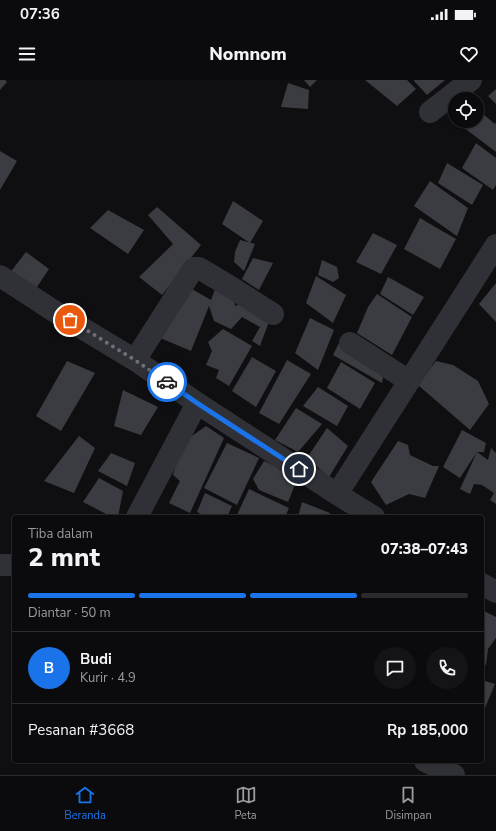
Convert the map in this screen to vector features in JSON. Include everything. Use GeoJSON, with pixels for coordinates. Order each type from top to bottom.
{"type":"FeatureCollection","features":[{"type":"Feature","properties":{"kind":"street"},"geometry":{"type":"LineString","coordinates":[[430,112],[471,80]]}},
{"type":"Feature","properties":{"kind":"street"},"geometry":{"type":"LineString","coordinates":[[337,494],[496,245]]}},
{"type":"Feature","properties":{"kind":"street"},"geometry":{"type":"LineString","coordinates":[[135,360],[195,268],[199,268],[273,314]]}},
{"type":"Feature","properties":{"kind":"street"},"geometry":{"type":"LineString","coordinates":[[0,276],[57,313],[135,360],[197,403],[371,515]]}},
{"type":"Feature","properties":{"kind":"street"},"geometry":{"type":"LineString","coordinates":[[350,343],[409,381]]}},
{"type":"Feature","properties":{"kind":"street"},"geometry":{"type":"LineString","coordinates":[[138,515],[197,403]]}},
{"type":"Feature","properties":{"kind":"street"},"geometry":{"type":"LineString","coordinates":[[0,564],[12,565]]}},
{"type":"Feature","properties":{"kind":"street"},"geometry":{"type":"LineString","coordinates":[[484,585],[496,592]]}},
{"type":"Feature","properties":{"kind":"street"},"geometry":{"type":"LineString","coordinates":[[429,763],[454,775]]}},
{"type":"Feature","properties":{"kind":"building"},"geometry":{"type":"Polygon","coordinates":[[[0,80],[5,80],[7,82],[0,90],[0,80]]]}},
{"type":"Feature","properties":{"kind":"building"},"geometry":{"type":"Polygon","coordinates":[[[304,80],[317,80],[310,87],[304,80]]]}},
{"type":"Feature","properties":{"kind":"building"},"geometry":{"type":"Polygon","coordinates":[[[365,80],[407,80],[416,89],[397,106],[365,80]]]}},
{"type":"Feature","properties":{"kind":"building"},"geometry":{"type":"Polygon","coordinates":[[[414,80],[445,80],[427,95],[414,80]]]}},
{"type":"Feature","properties":{"kind":"building"},"geometry":{"type":"Polygon","coordinates":[[[288,83],[309,90],[308,109],[281,107],[288,83]]]}},
{"type":"Feature","properties":{"kind":"building"},"geometry":{"type":"Polygon","coordinates":[[[496,89],[496,104],[488,96],[496,89]]]}},
{"type":"Feature","properties":{"kind":"building"},"geometry":{"type":"Polygon","coordinates":[[[484,115],[495,124],[496,122],[496,152],[464,128],[484,128],[484,115]]]}},
{"type":"Feature","properties":{"kind":"building"},"geometry":{"type":"Polygon","coordinates":[[[476,143],[496,158],[496,185],[493,190],[462,168],[476,143]]]}},
{"type":"Feature","properties":{"kind":"building"},"geometry":{"type":"Polygon","coordinates":[[[0,151],[17,161],[0,190],[0,151]]]}},
{"type":"Feature","properties":{"kind":"building"},"geometry":{"type":"Polygon","coordinates":[[[447,163],[483,185],[472,205],[438,183],[447,163]]]}},
{"type":"Feature","properties":{"kind":"building"},"geometry":{"type":"Polygon","coordinates":[[[430,181],[468,208],[457,236],[414,206],[430,181]]]}},
{"type":"Feature","properties":{"kind":"building"},"geometry":{"type":"Polygon","coordinates":[[[233,201],[263,221],[250,243],[222,224],[233,201]]]}},
{"type":"Feature","properties":{"kind":"building"},"geometry":{"type":"Polygon","coordinates":[[[157,207],[201,245],[162,295],[139,277],[173,244],[148,215],[157,207]]]}},
{"type":"Feature","properties":{"kind":"building"},"geometry":{"type":"Polygon","coordinates":[[[108,210],[144,230],[128,254],[90,228],[108,210]]]}},
{"type":"Feature","properties":{"kind":"building"},"geometry":{"type":"Polygon","coordinates":[[[420,218],[456,239],[440,269],[404,249],[420,218]]]}},
{"type":"Feature","properties":{"kind":"building"},"geometry":{"type":"Polygon","coordinates":[[[373,233],[397,245],[381,274],[356,262],[373,233]]]}},
{"type":"Feature","properties":{"kind":"building"},"geometry":{"type":"Polygon","coordinates":[[[240,240],[255,244],[244,271],[234,262],[235,252],[240,240]]]}},
{"type":"Feature","properties":{"kind":"building"},"geometry":{"type":"Polygon","coordinates":[[[26,252],[49,269],[35,290],[9,274],[26,252]]]}},
{"type":"Feature","properties":{"kind":"building"},"geometry":{"type":"Polygon","coordinates":[[[253,258],[273,263],[259,290],[242,279],[253,258]]]}},
{"type":"Feature","properties":{"kind":"building"},"geometry":{"type":"Polygon","coordinates":[[[322,260],[337,267],[339,278],[333,282],[318,275],[322,260]]]}},
{"type":"Feature","properties":{"kind":"building"},"geometry":{"type":"Polygon","coordinates":[[[316,276],[346,295],[333,323],[306,303],[316,276]]]}},
{"type":"Feature","properties":{"kind":"building"},"geometry":{"type":"Polygon","coordinates":[[[388,277],[424,297],[413,315],[380,294],[388,277]]]}},
{"type":"Feature","properties":{"kind":"building"},"geometry":{"type":"Polygon","coordinates":[[[496,283],[496,322],[479,304],[496,283]]]}},
{"type":"Feature","properties":{"kind":"building"},"geometry":{"type":"Polygon","coordinates":[[[217,284],[234,290],[235,306],[245,302],[270,319],[260,346],[252,341],[260,327],[242,317],[231,329],[214,321],[209,306],[191,351],[158,337],[192,289],[211,300],[217,284]]]}},
{"type":"Feature","properties":{"kind":"building"},"geometry":{"type":"Polygon","coordinates":[[[377,294],[412,317],[392,355],[357,333],[368,307],[377,294]]]}},
{"type":"Feature","properties":{"kind":"building"},"geometry":{"type":"Polygon","coordinates":[[[310,318],[334,330],[318,370],[295,353],[310,318]]]}},
{"type":"Feature","properties":{"kind":"building"},"geometry":{"type":"Polygon","coordinates":[[[223,329],[252,346],[229,386],[216,378],[219,370],[206,365],[212,351],[208,342],[223,329]]]}},
{"type":"Feature","properties":{"kind":"building"},"geometry":{"type":"Polygon","coordinates":[[[340,341],[385,369],[382,383],[333,355],[340,341]]]}},
{"type":"Feature","properties":{"kind":"building"},"geometry":{"type":"Polygon","coordinates":[[[252,357],[276,371],[256,407],[232,391],[252,357]]]}},
{"type":"Feature","properties":{"kind":"building"},"geometry":{"type":"Polygon","coordinates":[[[287,360],[311,374],[279,424],[259,413],[287,360]]]}},
{"type":"Feature","properties":{"kind":"building"},"geometry":{"type":"Polygon","coordinates":[[[67,361],[95,373],[61,431],[36,416],[67,361]]]}},
{"type":"Feature","properties":{"kind":"building"},"geometry":{"type":"Polygon","coordinates":[[[436,361],[453,365],[478,381],[489,404],[470,430],[418,385],[436,361]]]}},
{"type":"Feature","properties":{"kind":"building"},"geometry":{"type":"Polygon","coordinates":[[[341,362],[375,383],[360,409],[327,388],[341,362]]]}},
{"type":"Feature","properties":{"kind":"building"},"geometry":{"type":"Polygon","coordinates":[[[318,387],[348,406],[337,426],[303,406],[318,387]]]}},
{"type":"Feature","properties":{"kind":"building"},"geometry":{"type":"Polygon","coordinates":[[[123,390],[158,407],[141,435],[114,426],[123,390]]]}},
{"type":"Feature","properties":{"kind":"building"},"geometry":{"type":"Polygon","coordinates":[[[296,408],[322,424],[298,452],[275,440],[296,408]]]}},
{"type":"Feature","properties":{"kind":"building"},"geometry":{"type":"Polygon","coordinates":[[[206,426],[224,438],[190,513],[169,503],[180,481],[173,475],[182,443],[206,426]]]}},
{"type":"Feature","properties":{"kind":"building"},"geometry":{"type":"Polygon","coordinates":[[[327,428],[348,446],[329,477],[307,458],[327,428]]]}},
{"type":"Feature","properties":{"kind":"building"},"geometry":{"type":"Polygon","coordinates":[[[462,430],[486,443],[484,452],[477,452],[460,478],[443,467],[462,430]]]}},
{"type":"Feature","properties":{"kind":"building"},"geometry":{"type":"Polygon","coordinates":[[[79,436],[95,448],[74,493],[44,481],[79,436]]]}},
{"type":"Feature","properties":{"kind":"building"},"geometry":{"type":"Polygon","coordinates":[[[398,441],[408,445],[410,455],[433,466],[439,466],[425,498],[409,494],[386,505],[371,482],[398,441]]]}},
{"type":"Feature","properties":{"kind":"building"},"geometry":{"type":"Polygon","coordinates":[[[227,443],[259,458],[237,505],[204,488],[227,443]]]}},
{"type":"Feature","properties":{"kind":"building"},"geometry":{"type":"Polygon","coordinates":[[[491,448],[496,453],[496,504],[490,500],[494,493],[482,485],[474,484],[470,494],[460,489],[477,452],[488,460],[491,448]]]}},
{"type":"Feature","properties":{"kind":"building"},"geometry":{"type":"Polygon","coordinates":[[[111,453],[135,463],[127,486],[98,471],[111,453]]]}},
{"type":"Feature","properties":{"kind":"building"},"geometry":{"type":"Polygon","coordinates":[[[264,461],[298,477],[288,502],[259,490],[253,479],[264,461]]]}},
{"type":"Feature","properties":{"kind":"building"},"geometry":{"type":"Polygon","coordinates":[[[99,478],[123,491],[118,515],[108,515],[83,502],[99,478]]]}},
{"type":"Feature","properties":{"kind":"building"},"geometry":{"type":"Polygon","coordinates":[[[249,489],[289,508],[286,515],[237,515],[249,489]]]}},
{"type":"Feature","properties":{"kind":"building"},"geometry":{"type":"Polygon","coordinates":[[[205,493],[232,506],[228,515],[203,515],[197,512],[205,493]]]}},
{"type":"Feature","properties":{"kind":"building"},"geometry":{"type":"Polygon","coordinates":[[[302,502],[330,513],[330,515],[299,515],[302,502]]]}},
{"type":"Feature","properties":{"kind":"building"},"geometry":{"type":"Polygon","coordinates":[[[484,611],[496,617],[496,638],[488,649],[484,647],[484,611]]]}},
{"type":"Feature","properties":{"kind":"building"},"geometry":{"type":"Polygon","coordinates":[[[484,648],[488,649],[486,665],[484,664],[484,648]]]}},
{"type":"Feature","properties":{"kind":"building"},"geometry":{"type":"Polygon","coordinates":[[[484,681],[495,684],[484,708],[484,681]]]}},
{"type":"Feature","properties":{"kind":"way so far"},"geometry":{"type":"LineString","coordinates":[[70,320],[135,360],[167,382]]}},
{"type":"Feature","properties":{"kind":"route"},"geometry":{"type":"LineString","coordinates":[[167,382],[299,469]]}}]}
